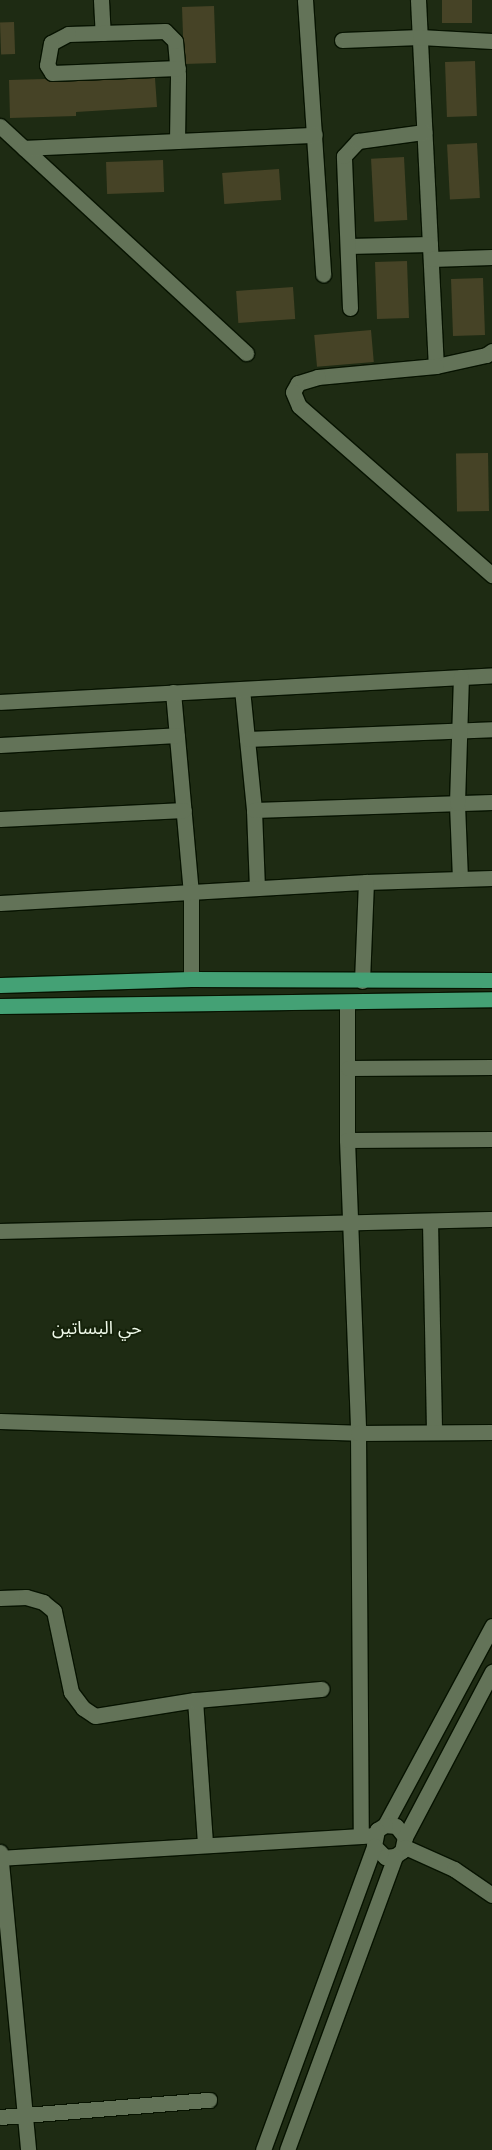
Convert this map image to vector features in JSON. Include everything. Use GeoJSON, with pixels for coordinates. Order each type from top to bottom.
{"type":"FeatureCollection","features":[{"type":"Feature","properties":{"kind":"main road"},"geometry":{"type":"LineString","coordinates":[[0,985],[191,979],[492,980]]}},
{"type":"Feature","properties":{"kind":"main road"},"geometry":{"type":"LineString","coordinates":[[0,1006],[190,1001],[347,1003],[492,999]]}},
{"type":"Feature","properties":{"kind":"street"},"geometry":{"type":"LineString","coordinates":[[101,0],[103,33]]}},
{"type":"Feature","properties":{"kind":"street"},"geometry":{"type":"LineString","coordinates":[[305,0],[323,274]]}},
{"type":"Feature","properties":{"kind":"street"},"geometry":{"type":"LineString","coordinates":[[418,0],[436,366]]}},
{"type":"Feature","properties":{"kind":"street"},"geometry":{"type":"LineString","coordinates":[[177,141],[178,68],[175,41],[165,31],[68,34],[51,43],[47,65],[52,73],[178,68]]}},
{"type":"Feature","properties":{"kind":"street"},"geometry":{"type":"LineString","coordinates":[[342,40],[420,38],[492,41]]}},
{"type":"Feature","properties":{"kind":"street"},"geometry":{"type":"LineString","coordinates":[[0,126],[246,353]]}},
{"type":"Feature","properties":{"kind":"street"},"geometry":{"type":"LineString","coordinates":[[350,308],[344,156],[358,141],[424,132]]}},
{"type":"Feature","properties":{"kind":"street"},"geometry":{"type":"LineString","coordinates":[[24,148],[315,135]]}},
{"type":"Feature","properties":{"kind":"street"},"geometry":{"type":"LineString","coordinates":[[348,246],[430,244]]}},
{"type":"Feature","properties":{"kind":"street"},"geometry":{"type":"LineString","coordinates":[[431,259],[492,257]]}},
{"type":"Feature","properties":{"kind":"street"},"geometry":{"type":"LineString","coordinates":[[492,351],[486,355],[436,366],[318,377],[298,383],[293,392],[298,406],[492,575]]}},
{"type":"Feature","properties":{"kind":"street"},"geometry":{"type":"LineString","coordinates":[[0,702],[492,675]]}},
{"type":"Feature","properties":{"kind":"street"},"geometry":{"type":"LineString","coordinates":[[460,879],[457,803],[461,677]]}},
{"type":"Feature","properties":{"kind":"street"},"geometry":{"type":"LineString","coordinates":[[242,689],[254,810],[257,888]]}},
{"type":"Feature","properties":{"kind":"street"},"geometry":{"type":"LineString","coordinates":[[173,692],[191,892],[191,979]]}},
{"type":"Feature","properties":{"kind":"street"},"geometry":{"type":"LineString","coordinates":[[248,740],[492,729]]}},
{"type":"Feature","properties":{"kind":"street"},"geometry":{"type":"LineString","coordinates":[[0,745],[177,735]]}},
{"type":"Feature","properties":{"kind":"street"},"geometry":{"type":"LineString","coordinates":[[254,810],[492,802]]}},
{"type":"Feature","properties":{"kind":"street"},"geometry":{"type":"LineString","coordinates":[[0,819],[184,810]]}},
{"type":"Feature","properties":{"kind":"street"},"geometry":{"type":"LineString","coordinates":[[0,903],[366,882],[492,878]]}},
{"type":"Feature","properties":{"kind":"street"},"geometry":{"type":"LineString","coordinates":[[362,981],[366,882]]}},
{"type":"Feature","properties":{"kind":"street"},"geometry":{"type":"LineString","coordinates":[[347,1003],[346,1140],[374,1835],[380,1854],[402,1847],[454,1870],[492,1895]]}},
{"type":"Feature","properties":{"kind":"street"},"geometry":{"type":"LineString","coordinates":[[348,1068],[492,1067]]}},
{"type":"Feature","properties":{"kind":"street"},"geometry":{"type":"LineString","coordinates":[[346,1140],[492,1139]]}},
{"type":"Feature","properties":{"kind":"street"},"geometry":{"type":"LineString","coordinates":[[0,1231],[492,1219]]}},
{"type":"Feature","properties":{"kind":"street"},"geometry":{"type":"LineString","coordinates":[[430,1221],[434,1432]]}},
{"type":"Feature","properties":{"kind":"street"},"geometry":{"type":"LineString","coordinates":[[0,1421],[358,1433],[492,1432]]}},
{"type":"Feature","properties":{"kind":"street"},"geometry":{"type":"LineString","coordinates":[[0,1598],[26,1597],[44,1602],[54,1611],[71,1692],[82,1708],[96,1716],[195,1700],[322,1690]]}},
{"type":"Feature","properties":{"kind":"street"},"geometry":{"type":"LineString","coordinates":[[263,2150],[374,1835],[492,1626]]}},
{"type":"Feature","properties":{"kind":"street"},"geometry":{"type":"LineString","coordinates":[[287,2150],[402,1847],[492,1672]]}},
{"type":"Feature","properties":{"kind":"street"},"geometry":{"type":"LineString","coordinates":[[195,1700],[205,1844]]}},
{"type":"Feature","properties":{"kind":"street"},"geometry":{"type":"LineString","coordinates":[[0,1858],[374,1835],[400,1828],[402,1847]]}},
{"type":"Feature","properties":{"kind":"street"},"geometry":{"type":"LineString","coordinates":[[0,1852],[28,2150]]}},
{"type":"Feature","properties":{"kind":"street"},"geometry":{"type":"LineString","coordinates":[[0,2117],[209,2100]]}},
{"type":"Feature","properties":{"kind":"building"},"geometry":{"type":"Polygon","coordinates":[[[442,0],[472,0],[472,23],[442,23],[442,0]]]}},
{"type":"Feature","properties":{"kind":"building"},"geometry":{"type":"Polygon","coordinates":[[[214,6],[216,63],[184,64],[182,7],[214,6]]]}},
{"type":"Feature","properties":{"kind":"building"},"geometry":{"type":"Polygon","coordinates":[[[0,22],[14,22],[15,54],[1,54],[0,22]]]}},
{"type":"Feature","properties":{"kind":"building"},"geometry":{"type":"Polygon","coordinates":[[[475,61],[477,116],[447,117],[445,62],[475,61]]]}},
{"type":"Feature","properties":{"kind":"building"},"geometry":{"type":"Polygon","coordinates":[[[155,78],[157,107],[76,112],[76,116],[10,118],[9,80],[45,79],[52,82],[155,78]]]}},
{"type":"Feature","properties":{"kind":"building"},"geometry":{"type":"Polygon","coordinates":[[[477,143],[480,198],[450,199],[447,145],[477,143]]]}},
{"type":"Feature","properties":{"kind":"building"},"geometry":{"type":"Polygon","coordinates":[[[404,157],[407,220],[374,222],[371,159],[404,157]]]}},
{"type":"Feature","properties":{"kind":"building"},"geometry":{"type":"Polygon","coordinates":[[[163,160],[164,192],[107,194],[106,162],[163,160]]]}},
{"type":"Feature","properties":{"kind":"building"},"geometry":{"type":"Polygon","coordinates":[[[279,169],[281,200],[224,204],[222,173],[279,169]]]}},
{"type":"Feature","properties":{"kind":"building"},"geometry":{"type":"Polygon","coordinates":[[[407,261],[409,318],[377,319],[375,262],[407,261]]]}},
{"type":"Feature","properties":{"kind":"building"},"geometry":{"type":"Polygon","coordinates":[[[483,278],[485,335],[453,336],[451,279],[483,278]]]}},
{"type":"Feature","properties":{"kind":"building"},"geometry":{"type":"Polygon","coordinates":[[[293,287],[295,319],[238,323],[236,291],[293,287]]]}},
{"type":"Feature","properties":{"kind":"building"},"geometry":{"type":"Polygon","coordinates":[[[371,330],[374,362],[317,367],[314,335],[371,330]]]}},
{"type":"Feature","properties":{"kind":"building"},"geometry":{"type":"Polygon","coordinates":[[[488,453],[489,511],[457,512],[456,454],[488,453]]]}},
{"type":"Feature","properties":{"kind":"district","name":"حي البساتين"},"geometry":{"type":"Point","coordinates":[97,1328]}}]}
